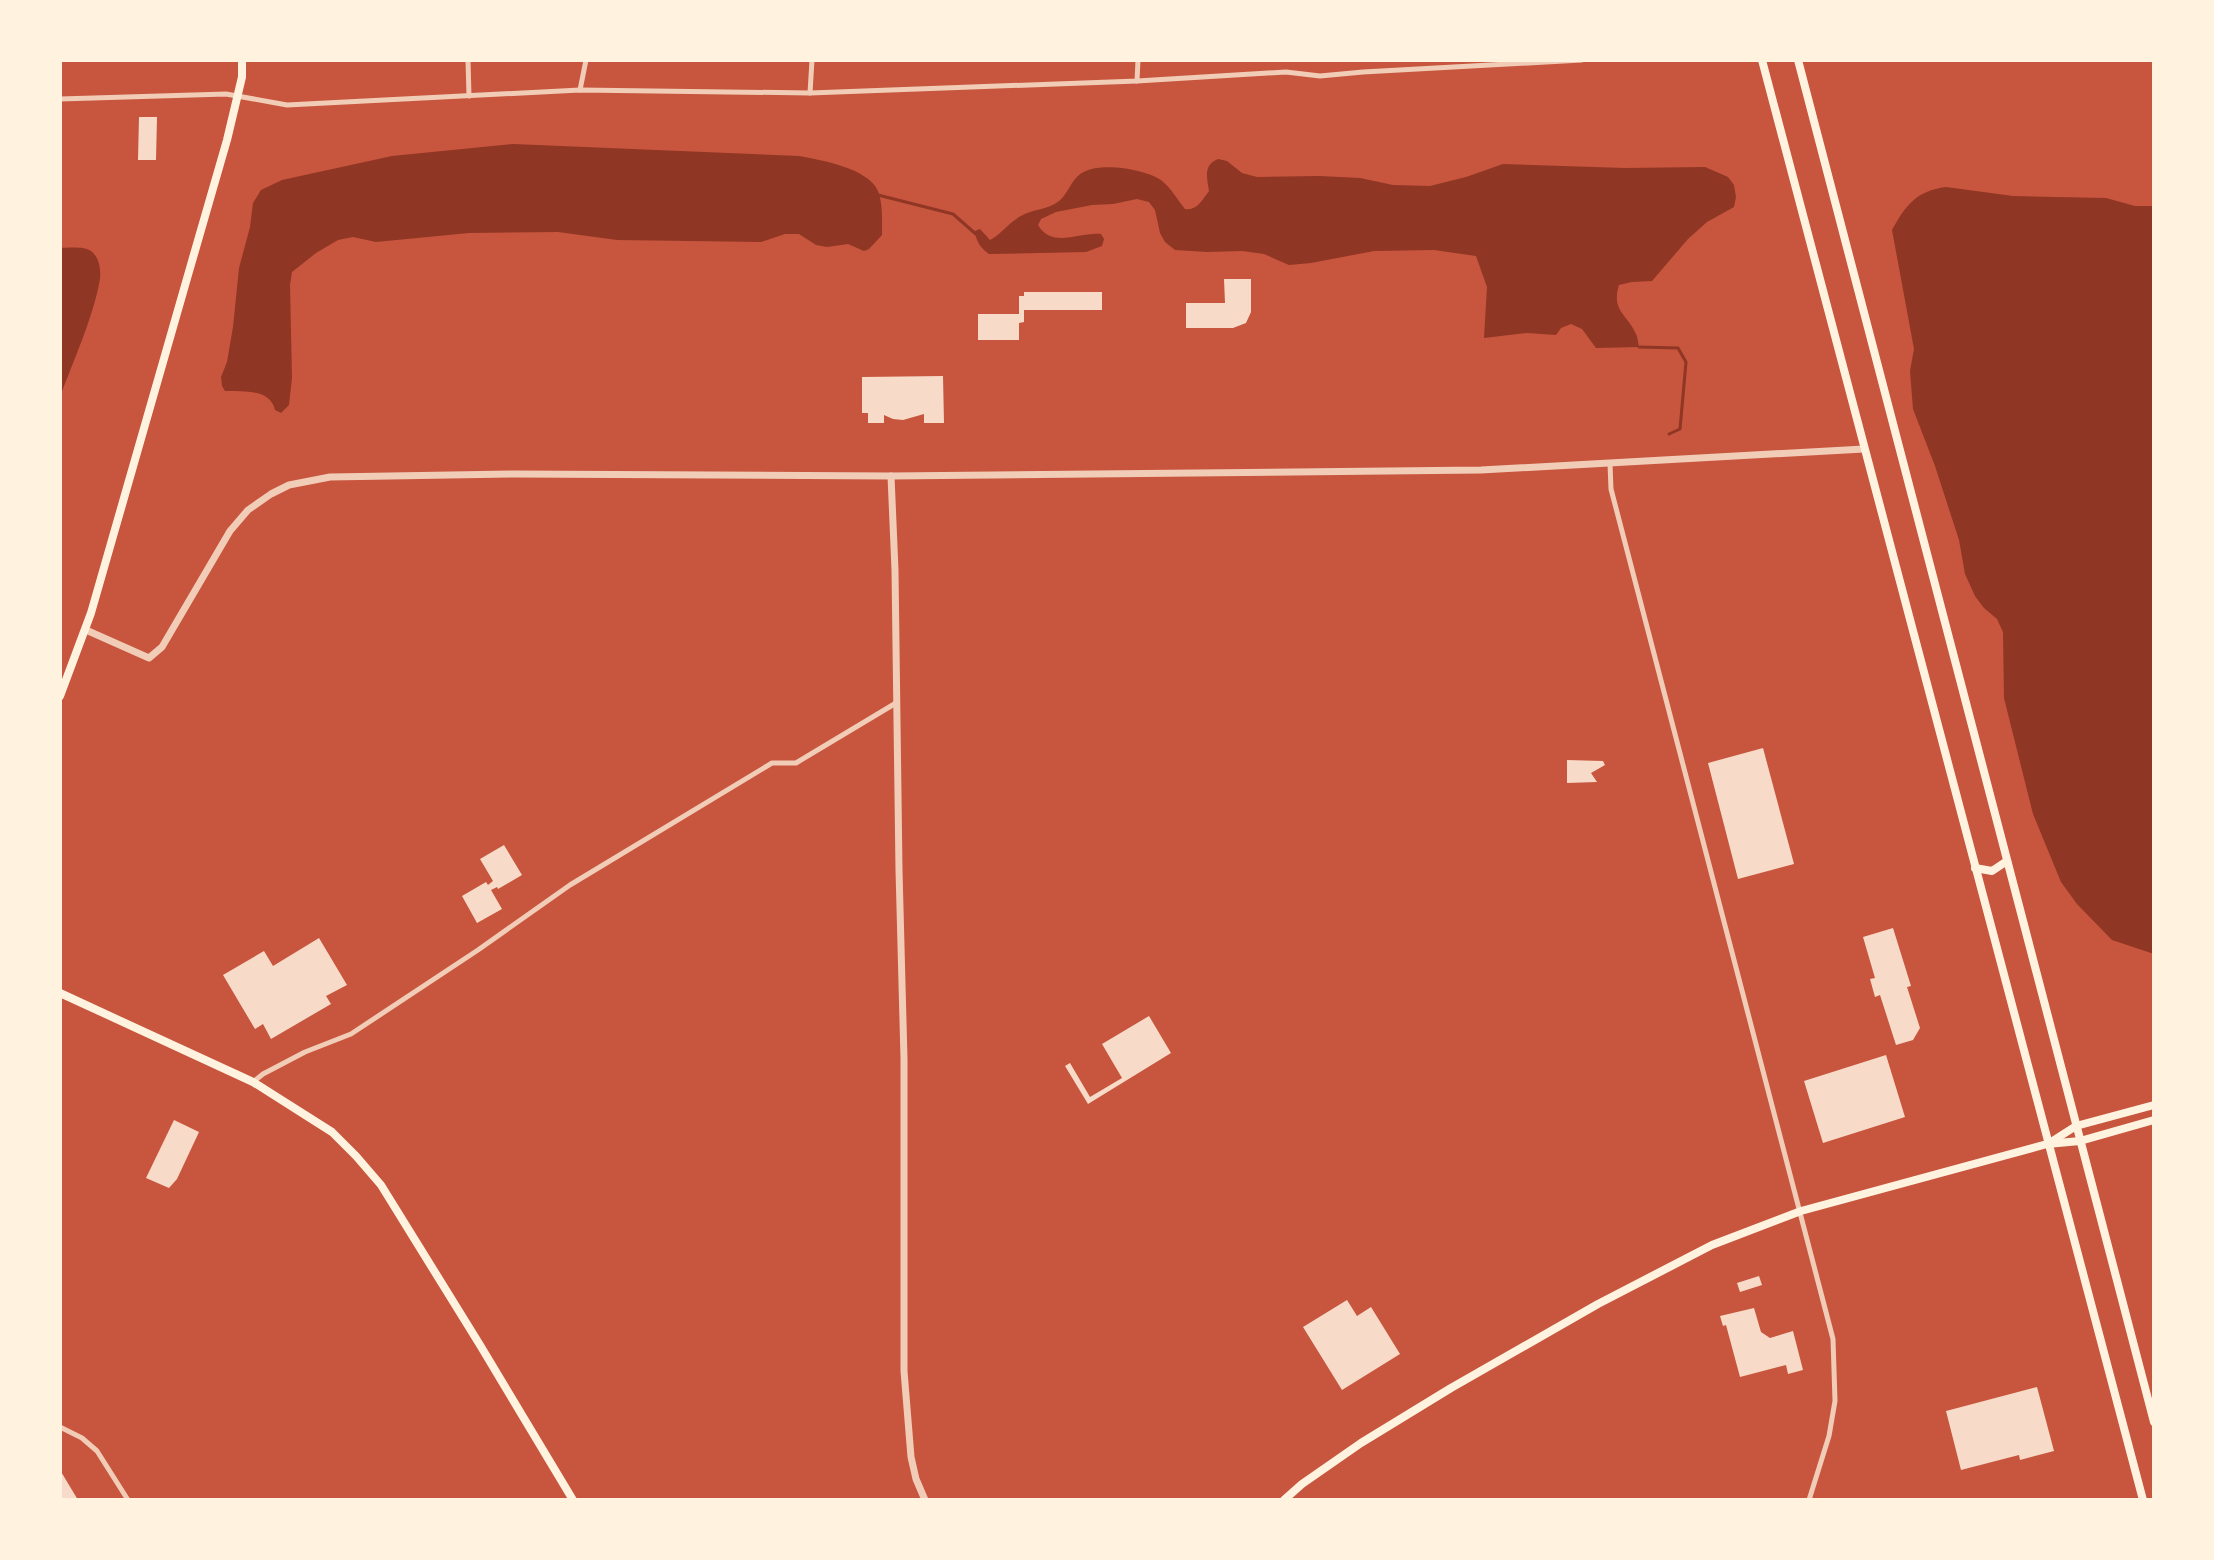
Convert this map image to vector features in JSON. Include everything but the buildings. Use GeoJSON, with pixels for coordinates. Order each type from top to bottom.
{"type":"FeatureCollection","features":[{"type":"Feature","properties":{"kind":"main road"},"geometry":{"type":"LineString","coordinates":[[242,60],[242,77]]}},
{"type":"Feature","properties":{"kind":"main road"},"geometry":{"type":"LineString","coordinates":[[60,696],[86,630],[248,60]]}},
{"type":"Feature","properties":{"kind":"main road"},"geometry":{"type":"LineString","coordinates":[[1762,60],[2143,1500]]}},
{"type":"Feature","properties":{"kind":"main road"},"geometry":{"type":"LineString","coordinates":[[1798,60],[2154,1422]]}},
{"type":"Feature","properties":{"kind":"main road"},"geometry":{"type":"LineString","coordinates":[[1975,868],[1992,871],[2007,861]]}},
{"type":"Feature","properties":{"kind":"main road"},"geometry":{"type":"LineString","coordinates":[[60,993],[253,1082],[332,1132],[381,1185],[573,1500]]}},
{"type":"Feature","properties":{"kind":"main road"},"geometry":{"type":"LineString","coordinates":[[2047,1144],[2076,1126],[2154,1105]]}},
{"type":"Feature","properties":{"kind":"main road"},"geometry":{"type":"LineString","coordinates":[[1284,1500],[1361,1443],[1598,1304],[1712,1245],[1801,1211],[2047,1144],[2080,1141],[2154,1120]]}},
{"type":"Feature","properties":{"kind":"street"},"geometry":{"type":"LineString","coordinates":[[468,60],[469,96]]}},
{"type":"Feature","properties":{"kind":"street"},"geometry":{"type":"LineString","coordinates":[[580,90],[586,60]]}},
{"type":"Feature","properties":{"kind":"street"},"geometry":{"type":"LineString","coordinates":[[810,93],[812,60]]}},
{"type":"Feature","properties":{"kind":"street"},"geometry":{"type":"LineString","coordinates":[[1137,81],[1138,60]]}},
{"type":"Feature","properties":{"kind":"street"},"geometry":{"type":"LineString","coordinates":[[60,99],[226,94],[287,105],[580,90],[810,93],[1137,81],[1286,72],[1320,76],[1582,60]]}},
{"type":"Feature","properties":{"kind":"street"},"geometry":{"type":"LineString","coordinates":[[86,630],[149,658],[157,653],[230,531],[248,510],[289,485],[330,477],[514,474],[891,476],[1481,470],[1864,449]]}},
{"type":"Feature","properties":{"kind":"street"},"geometry":{"type":"LineString","coordinates":[[1610,464],[1611,489],[1833,1339],[1835,1401],[1829,1436],[1809,1500]]}},
{"type":"Feature","properties":{"kind":"street"},"geometry":{"type":"LineString","coordinates":[[891,476],[904,1059],[904,1394],[911,1457],[925,1500]]}},
{"type":"Feature","properties":{"kind":"street"},"geometry":{"type":"LineString","coordinates":[[253,1082],[305,1052],[351,1034],[570,885],[772,763],[796,763],[897,702]]}},
{"type":"Feature","properties":{"kind":"street"},"geometry":{"type":"LineString","coordinates":[[60,1427],[82,1438],[97,1451],[128,1500]]}},
{"type":"Feature","properties":{"kind":"shaded area"},"geometry":{"type":"Polygon","coordinates":[[[513,144],[799,156],[831,163],[865,176],[873,183],[881,201],[882,235],[864,251],[848,244],[816,245],[799,234],[785,234],[761,242],[617,240],[558,232],[469,233],[376,242],[353,237],[338,240],[292,272],[289,405],[281,413],[262,395],[225,391],[221,377],[233,327],[239,268],[253,203],[261,190],[282,180],[392,156],[513,144]]]}},
{"type":"Feature","properties":{"kind":"shaded area"},"geometry":{"type":"Polygon","coordinates":[[[1218,159],[1227,161],[1242,173],[1257,177],[1360,178],[1393,185],[1430,186],[1503,164],[1705,167],[1728,177],[1734,185],[1736,197],[1734,207],[1707,222],[1688,239],[1652,281],[1619,285],[1618,307],[1636,334],[1639,347],[1596,348],[1582,329],[1571,324],[1561,328],[1556,335],[1527,333],[1484,338],[1487,287],[1476,256],[1434,250],[1374,251],[1289,265],[1264,254],[1242,251],[1175,250],[1160,233],[1155,210],[1149,202],[1137,199],[1056,212],[1041,219],[1038,225],[1044,232],[1058,238],[1101,234],[1104,239],[1102,246],[1086,252],[989,254],[976,238],[975,231],[980,229],[990,240],[1019,217],[1055,204],[1078,176],[1095,168],[1119,168],[1153,176],[1168,186],[1185,209],[1193,208],[1209,191],[1208,168],[1218,159]]]}},
{"type":"Feature","properties":{"kind":"shaded area"},"geometry":{"type":"Polygon","coordinates":[[[1946,187],[2013,196],[2106,198],[2135,206],[2154,206],[2154,954],[2112,940],[2077,904],[2061,882],[2033,814],[2004,698],[2003,632],[1997,619],[1975,596],[1965,574],[1959,540],[1913,409],[1910,371],[1914,349],[1892,230],[1902,213],[1919,196],[1946,187]]]}},
{"type":"Feature","properties":{"kind":"shaded area"},"geometry":{"type":"Polygon","coordinates":[[[60,248],[91,251],[98,260],[100,275],[88,323],[60,397],[60,248]]]}},
{"type":"Feature","properties":{"kind":"waterway"},"geometry":{"type":"LineString","coordinates":[[878,195],[953,214],[977,235]]}},
{"type":"Feature","properties":{"kind":"waterway"},"geometry":{"type":"LineString","coordinates":[[1639,347],[1678,348],[1686,362],[1680,429],[1669,434]]}}]}
